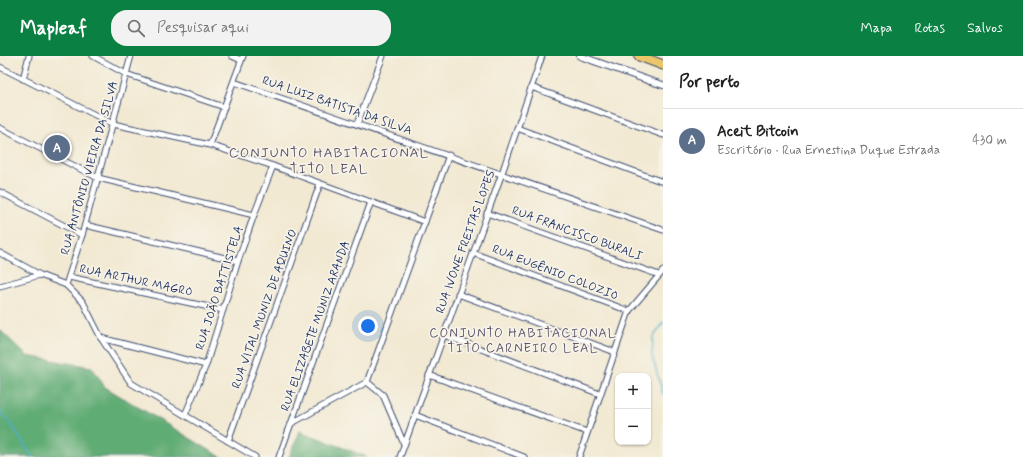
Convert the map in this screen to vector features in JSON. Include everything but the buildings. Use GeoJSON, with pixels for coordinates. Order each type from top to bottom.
{"type":"FeatureCollection","features":[{"type":"Feature","properties":{"kind":"highway"},"geometry":{"type":"LineString","coordinates":[[639,56],[663,65]]}},
{"type":"Feature","properties":{"kind":"street"},"geometry":{"type":"LineString","coordinates":[[23,79],[29,56]]}},
{"type":"Feature","properties":{"kind":"street"},"geometry":{"type":"LineString","coordinates":[[94,56],[126,74],[224,107]]}},
{"type":"Feature","properties":{"kind":"street","name":"RUA ANTÔNIO VIEIRA DA SILVA"},"geometry":{"type":"LineString","coordinates":[[66,285],[85,225],[131,56]]}},
{"type":"Feature","properties":{"kind":"street"},"geometry":{"type":"LineString","coordinates":[[210,145],[242,58],[232,56]]}},
{"type":"Feature","properties":{"kind":"street"},"geometry":{"type":"LineString","coordinates":[[357,124],[383,56]]}},
{"type":"Feature","properties":{"kind":"street","name":"RUA IVONE FREITAS LOPES"},"geometry":{"type":"LineString","coordinates":[[400,457],[488,213],[542,56]]}},
{"type":"Feature","properties":{"kind":"street"},"geometry":{"type":"LineString","coordinates":[[580,56],[588,57],[663,86]]}},
{"type":"Feature","properties":{"kind":"street"},"geometry":{"type":"LineString","coordinates":[[0,67],[113,124],[210,145],[273,166],[425,222]]}},
{"type":"Feature","properties":{"kind":"street","name":"RUA LUIZ BATISTA DA SILVA"},"geometry":{"type":"LineString","coordinates":[[234,82],[502,173],[663,230]]}},
{"type":"Feature","properties":{"kind":"street"},"geometry":{"type":"LineString","coordinates":[[531,87],[663,135]]}},
{"type":"Feature","properties":{"kind":"street"},"geometry":{"type":"LineString","coordinates":[[0,128],[98,178],[254,215]]}},
{"type":"Feature","properties":{"kind":"street"},"geometry":{"type":"LineString","coordinates":[[517,128],[663,182]]}},
{"type":"Feature","properties":{"kind":"street"},"geometry":{"type":"LineString","coordinates":[[292,422],[368,382],[449,155]]}},
{"type":"Feature","properties":{"kind":"street","name":"RUA JOÃO BATTISTELA"},"geometry":{"type":"LineString","coordinates":[[185,415],[206,365],[238,261],[273,166]]}},
{"type":"Feature","properties":{"kind":"street","name":"RUA VITAL MUNIZ DE AQUINO"},"geometry":{"type":"LineString","coordinates":[[228,441],[320,184]]}},
{"type":"Feature","properties":{"kind":"street"},"geometry":{"type":"LineString","coordinates":[[0,192],[82,235]]}},
{"type":"Feature","properties":{"kind":"street","name":"RUA ELIZABETE MUNIZ ARANDA"},"geometry":{"type":"LineString","coordinates":[[279,457],[370,202]]}},
{"type":"Feature","properties":{"kind":"street","name":"RUA FRANCISCO BURALI"},"geometry":{"type":"LineString","coordinates":[[488,213],[661,273]]}},
{"type":"Feature","properties":{"kind":"street"},"geometry":{"type":"LineString","coordinates":[[85,225],[238,261]]}},
{"type":"Feature","properties":{"kind":"street"},"geometry":{"type":"LineString","coordinates":[[0,253],[40,275],[66,285],[83,302],[101,338],[131,383],[255,457]]}},
{"type":"Feature","properties":{"kind":"street","name":"RUA EUGÊNIO COLOZIO"},"geometry":{"type":"LineString","coordinates":[[473,253],[629,311]]}},
{"type":"Feature","properties":{"kind":"street"},"geometry":{"type":"LineString","coordinates":[[578,457],[629,311],[661,273]]}},
{"type":"Feature","properties":{"kind":"street"},"geometry":{"type":"LineString","coordinates":[[0,286],[40,275]]}},
{"type":"Feature","properties":{"kind":"street","name":"RUA ARTHUR MAGRO"},"geometry":{"type":"LineString","coordinates":[[69,277],[222,310]]}},
{"type":"Feature","properties":{"kind":"street"},"geometry":{"type":"LineString","coordinates":[[458,294],[615,352]]}},
{"type":"Feature","properties":{"kind":"street"},"geometry":{"type":"LineString","coordinates":[[444,335],[600,394]]}},
{"type":"Feature","properties":{"kind":"street"},"geometry":{"type":"LineString","coordinates":[[101,338],[206,365]]}},
{"type":"Feature","properties":{"kind":"street"},"geometry":{"type":"LineString","coordinates":[[429,375],[587,432]]}},
{"type":"Feature","properties":{"kind":"street"},"geometry":{"type":"LineString","coordinates":[[368,382],[383,395],[404,444]]}},
{"type":"Feature","properties":{"kind":"street"},"geometry":{"type":"LineString","coordinates":[[415,415],[524,457]]}},
{"type":"Feature","properties":{"kind":"green space"},"geometry":{"type":"Polygon","coordinates":[[[0,330],[27,356],[92,367],[105,387],[221,457],[0,457],[0,330]]]}},
{"type":"Feature","properties":{"kind":"green space"},"geometry":{"type":"Polygon","coordinates":[[[300,431],[367,457],[289,457],[300,431]]]}},
{"type":"Feature","properties":{"kind":"waterway"},"geometry":{"type":"LineString","coordinates":[[663,322],[653,338],[652,356],[663,394]]}},
{"type":"Feature","properties":{"kind":"waterway"},"geometry":{"type":"LineString","coordinates":[[0,411],[13,427],[32,457]]}},
{"type":"Feature","properties":{"kind":"place","name":"Aceit Bitcoin"},"geometry":{"type":"Point","coordinates":[57,148]}},
{"type":"Feature","properties":{"kind":"district","name":"CONJUNTO HABITACIONAL TITO LEAL"},"geometry":{"type":"Point","coordinates":[329,162]}},
{"type":"Feature","properties":{"kind":"district","name":"CONJUNTO HABITACIONAL TITO CARNEIRO LEAL"},"geometry":{"type":"Point","coordinates":[523,340]}}]}
